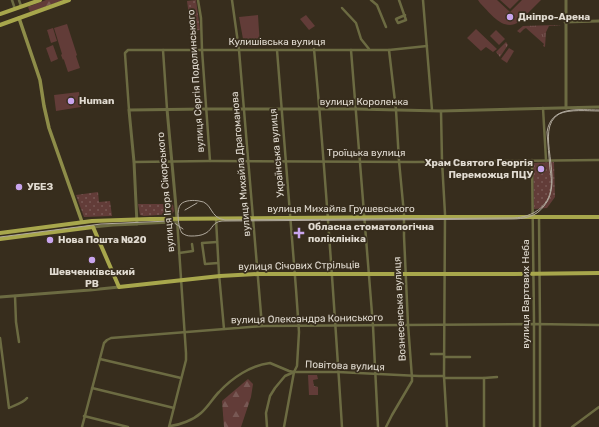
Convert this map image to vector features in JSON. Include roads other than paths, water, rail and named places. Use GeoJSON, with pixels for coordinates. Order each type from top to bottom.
{"type":"FeatureCollection","features":[{"type":"Feature","properties":{"kind":"main road"},"geometry":{"type":"LineString","coordinates":[[0,14],[40,0]]}},
{"type":"Feature","properties":{"kind":"main road"},"geometry":{"type":"LineString","coordinates":[[0,25],[70,0]]}},
{"type":"Feature","properties":{"kind":"main road"},"geometry":{"type":"LineString","coordinates":[[21,7],[24,16]]}},
{"type":"Feature","properties":{"kind":"main road"},"geometry":{"type":"LineString","coordinates":[[15,9],[40,80],[49,128],[84,228]]}},
{"type":"Feature","properties":{"kind":"main road","name":"вулиця Михайла Грушевського"},"geometry":{"type":"LineString","coordinates":[[0,233],[99,220],[137,222],[216,218],[599,217]]}},
{"type":"Feature","properties":{"kind":"main road"},"geometry":{"type":"LineString","coordinates":[[0,239],[93,227],[119,287]]}},
{"type":"Feature","properties":{"kind":"main road","name":"вулиця Січових Стрільців"},"geometry":{"type":"LineString","coordinates":[[119,287],[220,276],[258,274],[599,273]]}},
{"type":"Feature","properties":{"kind":"street"},"geometry":{"type":"LineString","coordinates":[[12,0],[15,9]]}},
{"type":"Feature","properties":{"kind":"street"},"geometry":{"type":"LineString","coordinates":[[19,0],[21,7]]}},
{"type":"Feature","properties":{"kind":"street","name":"вулиця Сергія Подолинського"},"geometry":{"type":"LineString","coordinates":[[198,0],[201,18],[210,161]]}},
{"type":"Feature","properties":{"kind":"street","name":"вулиця Михайла Драгоманова"},"geometry":{"type":"LineString","coordinates":[[232,0],[239,50],[262,326]]}},
{"type":"Feature","properties":{"kind":"street"},"geometry":{"type":"LineString","coordinates":[[371,0],[377,5],[386,27]]}},
{"type":"Feature","properties":{"kind":"street"},"geometry":{"type":"LineString","coordinates":[[399,0],[405,15]]}},
{"type":"Feature","properties":{"kind":"street"},"geometry":{"type":"LineString","coordinates":[[423,0],[432,110]]}},
{"type":"Feature","properties":{"kind":"street"},"geometry":{"type":"LineString","coordinates":[[566,0],[566,108]]}},
{"type":"Feature","properties":{"kind":"street"},"geometry":{"type":"LineString","coordinates":[[342,8],[356,23],[361,39],[370,50]]}},
{"type":"Feature","properties":{"kind":"street"},"geometry":{"type":"LineString","coordinates":[[565,22],[599,22]]}},
{"type":"Feature","properties":{"kind":"street","name":"Кулишівська вулиця"},"geometry":{"type":"LineString","coordinates":[[129,110],[126,51],[314,49],[389,50],[427,46]]}},
{"type":"Feature","properties":{"kind":"street"},"geometry":{"type":"LineString","coordinates":[[314,49],[328,217],[342,427]]}},
{"type":"Feature","properties":{"kind":"street","name":"вулиця Ігоря Сікорського"},"geometry":{"type":"LineString","coordinates":[[164,50],[167,109],[177,220],[186,353],[186,360],[170,427]]}},
{"type":"Feature","properties":{"kind":"street","name":"Українська вулиця"},"geometry":{"type":"LineString","coordinates":[[277,50],[291,218],[298,326],[297,366],[294,372],[284,427]]}},
{"type":"Feature","properties":{"kind":"street"},"geometry":{"type":"LineString","coordinates":[[351,50],[373,326],[378,427]]}},
{"type":"Feature","properties":{"kind":"street","name":"Вознесенська вулиця"},"geometry":{"type":"LineString","coordinates":[[389,50],[396,110],[404,217],[411,376]]}},
{"type":"Feature","properties":{"kind":"street","name":"вулиця Короленка"},"geometry":{"type":"LineString","coordinates":[[129,110],[356,109],[441,111],[599,107]]}},
{"type":"Feature","properties":{"kind":"street"},"geometry":{"type":"LineString","coordinates":[[543,108],[546,160]]}},
{"type":"Feature","properties":{"kind":"street"},"geometry":{"type":"LineString","coordinates":[[129,110],[134,162],[137,222]]}},
{"type":"Feature","properties":{"kind":"street"},"geometry":{"type":"LineString","coordinates":[[441,111],[445,217],[444,377],[447,427]]}},
{"type":"Feature","properties":{"kind":"street","name":"вулиця Вартових Неба"},"geometry":{"type":"LineString","coordinates":[[532,160],[534,427]]}},
{"type":"Feature","properties":{"kind":"street","name":"Троїцька вулиця"},"geometry":{"type":"LineString","coordinates":[[134,162],[599,160]]}},
{"type":"Feature","properties":{"kind":"street","name":"вулиця Вартових Неба"},"geometry":{"type":"LineString","coordinates":[[539,217],[540,427]]}},
{"type":"Feature","properties":{"kind":"street"},"geometry":{"type":"LineString","coordinates":[[216,218],[218,263],[224,329]]}},
{"type":"Feature","properties":{"kind":"street","name":"вулиця Михайла Грушевського"},"geometry":{"type":"LineString","coordinates":[[93,227],[137,222]]}},
{"type":"Feature","properties":{"kind":"street"},"geometry":{"type":"LineString","coordinates":[[217,242],[202,243],[205,264],[218,263]]}},
{"type":"Feature","properties":{"kind":"street"},"geometry":{"type":"LineString","coordinates":[[179,253],[193,251],[192,244]]}},
{"type":"Feature","properties":{"kind":"street","name":"вулиця Січових Стрільців"},"geometry":{"type":"LineString","coordinates":[[0,298],[119,287]]}},
{"type":"Feature","properties":{"kind":"street"},"geometry":{"type":"LineString","coordinates":[[16,296],[16,322],[19,342]]}},
{"type":"Feature","properties":{"kind":"street","name":"вулиця Олександра Кониського"},"geometry":{"type":"LineString","coordinates":[[82,427],[104,343],[111,338],[262,326],[373,326],[408,324],[599,325]]}},
{"type":"Feature","properties":{"kind":"street"},"geometry":{"type":"LineString","coordinates":[[0,338],[9,408],[19,404],[27,398]]}},
{"type":"Feature","properties":{"kind":"street"},"geometry":{"type":"LineString","coordinates":[[431,354],[470,357]]}},
{"type":"Feature","properties":{"kind":"street"},"geometry":{"type":"LineString","coordinates":[[100,359],[181,378]]}},
{"type":"Feature","properties":{"kind":"street","name":"Повітова вулиця"},"geometry":{"type":"LineString","coordinates":[[170,427],[182,424],[201,413],[220,390],[237,376],[251,369],[270,363],[294,372],[338,372],[484,378],[497,377]]}},
{"type":"Feature","properties":{"kind":"street"},"geometry":{"type":"LineString","coordinates":[[267,427],[266,413],[270,396],[285,376],[294,372]]}},
{"type":"Feature","properties":{"kind":"street"},"geometry":{"type":"LineString","coordinates":[[386,427],[412,381],[411,376]]}},
{"type":"Feature","properties":{"kind":"street"},"geometry":{"type":"LineString","coordinates":[[484,378],[484,427]]}},
{"type":"Feature","properties":{"kind":"street"},"geometry":{"type":"LineString","coordinates":[[92,388],[174,408]]}},
{"type":"Feature","properties":{"kind":"street"},"geometry":{"type":"LineString","coordinates":[[572,427],[599,407]]}},
{"type":"Feature","properties":{"kind":"street"},"geometry":{"type":"LineString","coordinates":[[84,416],[128,427]]}},
{"type":"Feature","properties":{"kind":"tram line"},"geometry":{"type":"LineString","coordinates":[[599,110],[567,111],[560,113],[554,117],[550,123],[547,132],[551,181],[550,195],[543,206],[527,216],[514,218],[225,220],[216,216],[207,204],[192,200],[179,206],[179,227],[183,234],[194,236],[206,233],[214,224],[222,221],[521,219],[529,217],[541,210],[550,195],[552,170],[549,131],[552,121],[559,114],[563,112],[568,111],[599,111]]}},
{"type":"Feature","properties":{"kind":"tram line"},"geometry":{"type":"LineString","coordinates":[[185,210],[197,203]]}},
{"type":"Feature","properties":{"kind":"tram line"},"geometry":{"type":"LineString","coordinates":[[0,237],[101,224],[169,221],[183,229]]}},
{"type":"Feature","properties":{"kind":"place","name":"Дніпро-Арена"},"geometry":{"type":"Point","coordinates":[510,17]}},
{"type":"Feature","properties":{"kind":"place","name":"Human"},"geometry":{"type":"Point","coordinates":[71,101]}},
{"type":"Feature","properties":{"kind":"place","name":"Храм Святого Георгія Переможця ПЦУ"},"geometry":{"type":"Point","coordinates":[541,169]}},
{"type":"Feature","properties":{"kind":"place","name":"УБЕЗ"},"geometry":{"type":"Point","coordinates":[19,187]}},
{"type":"Feature","properties":{"kind":"place","name":"Обласна стоматологічна поліклініка"},"geometry":{"type":"Point","coordinates":[299,233]}},
{"type":"Feature","properties":{"kind":"place","name":"Нова Пошта №20"},"geometry":{"type":"Point","coordinates":[50,240]}},
{"type":"Feature","properties":{"kind":"place","name":"Шевченківський РВ"},"geometry":{"type":"Point","coordinates":[92,260]}}]}
